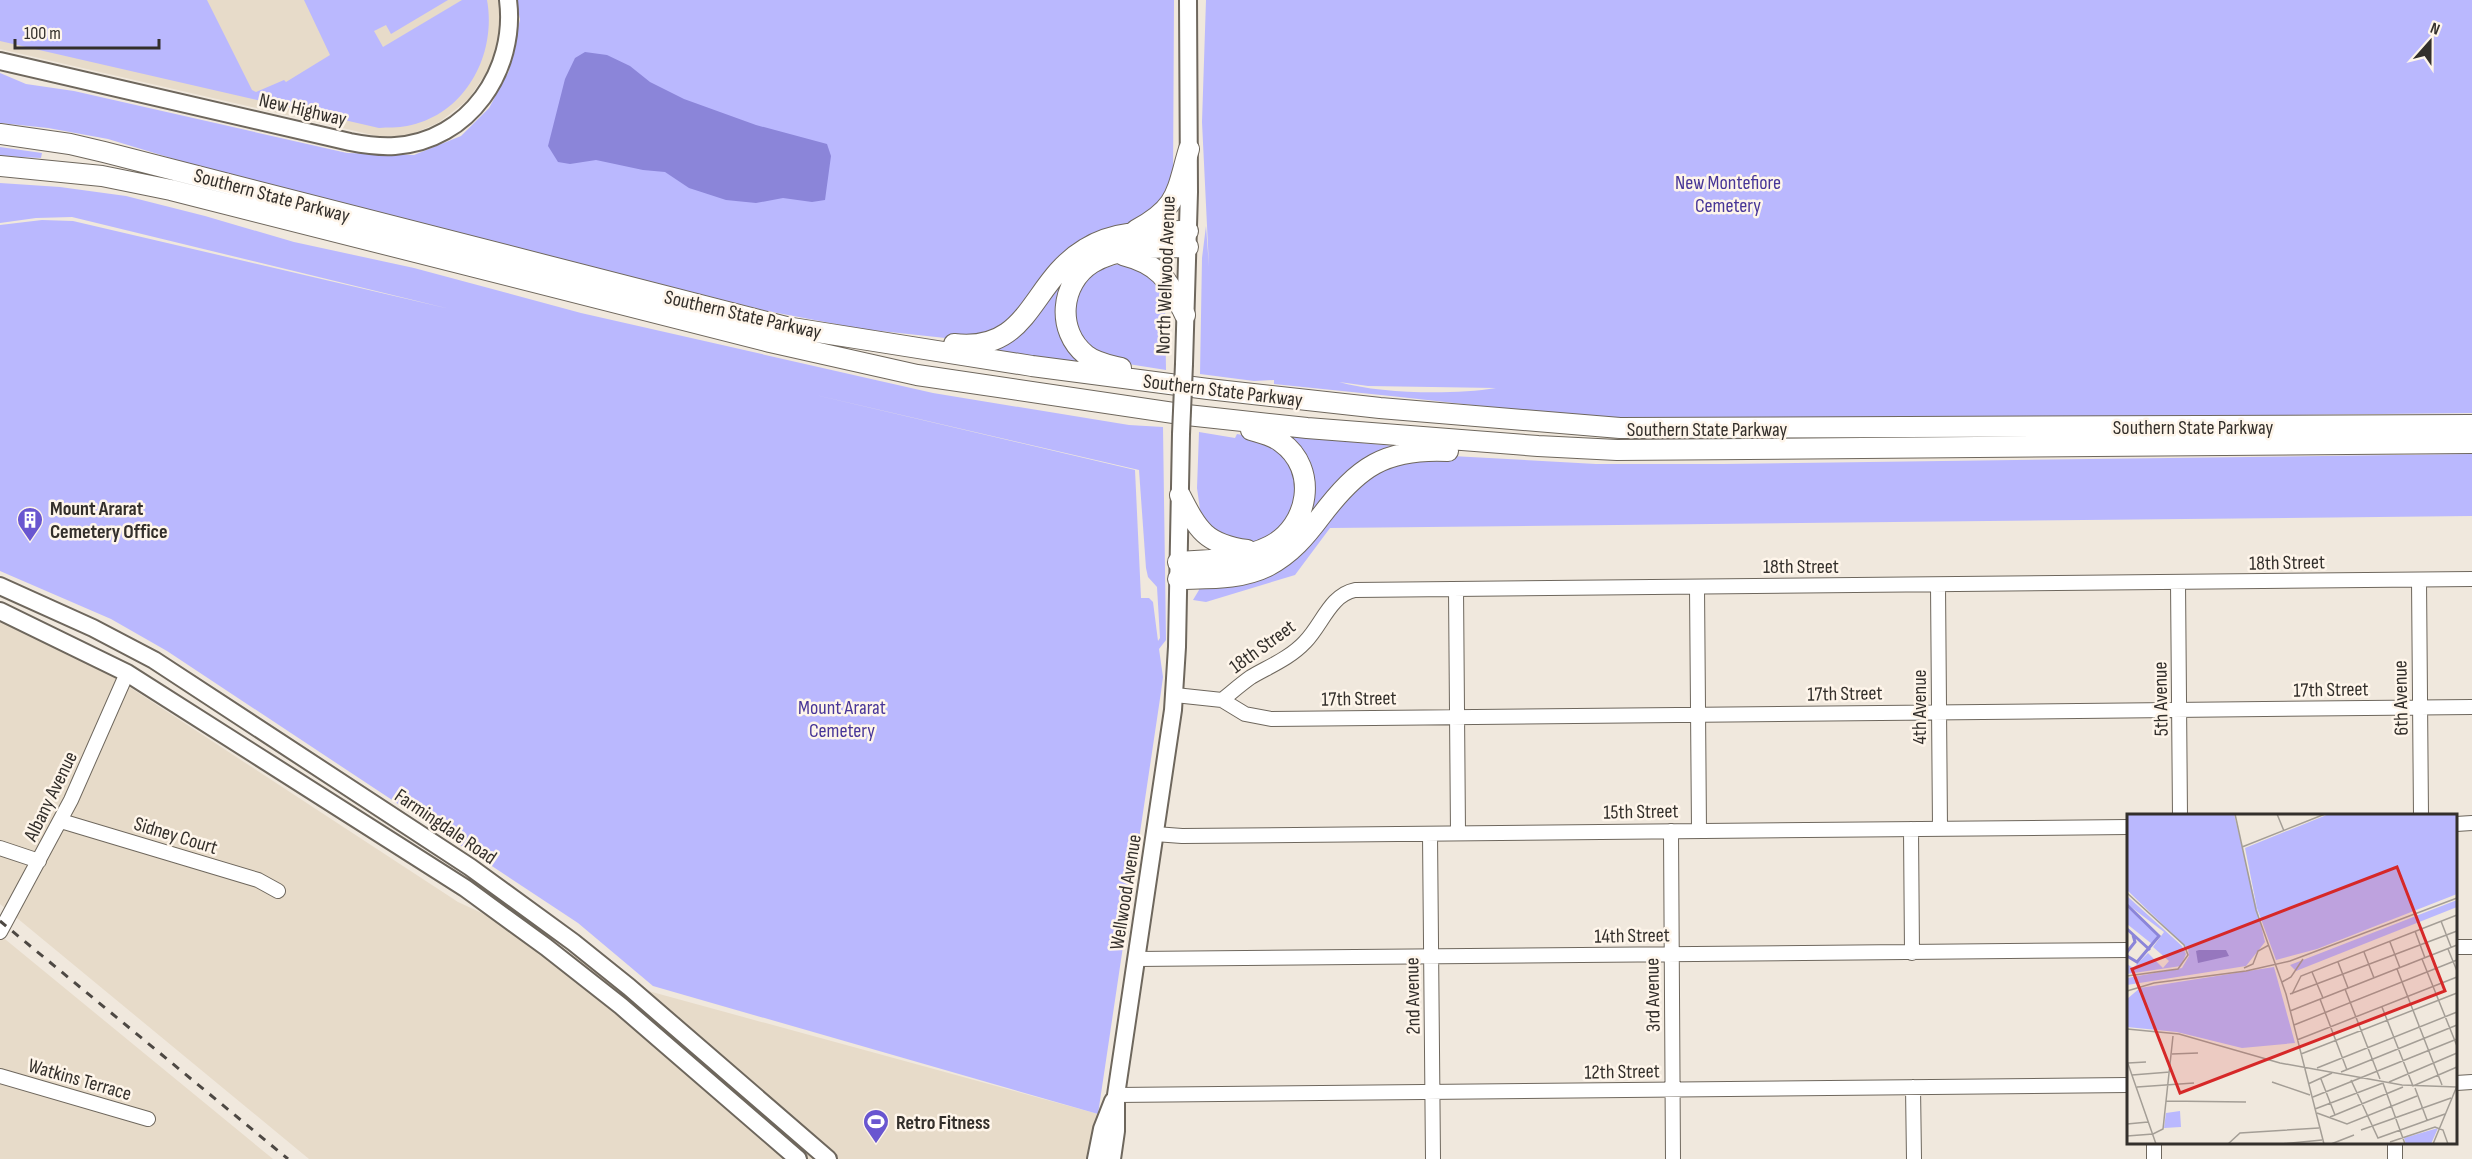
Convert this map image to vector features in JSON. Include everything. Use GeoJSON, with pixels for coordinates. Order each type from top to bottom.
{"type":"FeatureCollection","features":[{"type":"Feature","properties":{"kind":"highway","name":"Southern State Parkway"},"geometry":{"type":"LineString","coordinates":[[0,134],[70,144],[116,154],[786,327],[898,346],[1208,388],[1391,409],[1620,428],[2472,425]]}},
{"type":"Feature","properties":{"kind":"highway"},"geometry":{"type":"LineString","coordinates":[[898,346],[950,343],[971,345],[1000,339],[1015,327],[1049,281],[1084,249],[1102,240],[1130,233],[1156,220],[1168,208],[1175,194],[1189,149]]}},
{"type":"Feature","properties":{"kind":"highway","name":"Southern State Parkway"},"geometry":{"type":"LineString","coordinates":[[0,166],[102,176],[171,190],[770,342],[917,375],[1187,415],[1318,429],[1538,446],[1695,450],[2472,443]]}},
{"type":"Feature","properties":{"kind":"highway"},"geometry":{"type":"LineString","coordinates":[[0,173],[33,168]]}},
{"type":"Feature","properties":{"kind":"highway"},"geometry":{"type":"LineString","coordinates":[[1130,233],[1188,239]]}},
{"type":"Feature","properties":{"kind":"highway"},"geometry":{"type":"LineString","coordinates":[[1188,239],[1118,253],[1098,260],[1086,268],[1070,290],[1065,315],[1074,341],[1085,354],[1104,364],[1208,388]]}},
{"type":"Feature","properties":{"kind":"highway"},"geometry":{"type":"LineString","coordinates":[[1118,253],[1141,260],[1158,269],[1169,283],[1185,315]]}},
{"type":"Feature","properties":{"kind":"highway"},"geometry":{"type":"LineString","coordinates":[[1178,571],[1256,551],[1281,539],[1299,517],[1304,504],[1305,485],[1299,462],[1287,447],[1270,436],[1187,415]]}},
{"type":"Feature","properties":{"kind":"highway"},"geometry":{"type":"LineString","coordinates":[[1178,571],[1237,576],[1276,562],[1300,543],[1352,478],[1388,458],[1423,451],[1538,446]]}},
{"type":"Feature","properties":{"kind":"highway"},"geometry":{"type":"LineString","coordinates":[[1180,495],[1198,528],[1211,540],[1227,547],[1256,551]]}},
{"type":"Feature","properties":{"kind":"main road","name":"New Highway"},"geometry":{"type":"LineString","coordinates":[[0,61],[350,142],[375,146],[396,146],[419,142],[450,128],[471,111],[486,94],[502,63],[508,41],[508,0]]}},
{"type":"Feature","properties":{"kind":"main road","name":"North Wellwood Avenue"},"geometry":{"type":"LineString","coordinates":[[1175,695],[1188,239],[1188,0]]}},
{"type":"Feature","properties":{"kind":"main road","name":"Farmingdale Road"},"geometry":{"type":"LineString","coordinates":[[0,586],[123,643],[183,678],[470,867],[573,942],[657,1009],[828,1159]]}},
{"type":"Feature","properties":{"kind":"main road","name":"Farmingdale Road"},"geometry":{"type":"LineString","coordinates":[[0,611],[127,673],[415,855],[489,906],[621,1006],[798,1159]]}},
{"type":"Feature","properties":{"kind":"main road"},"geometry":{"type":"LineString","coordinates":[[127,673],[132,666],[140,665],[255,734],[282,744]]}},
{"type":"Feature","properties":{"kind":"main road","name":"Wellwood Avenue"},"geometry":{"type":"LineString","coordinates":[[1116,1095],[1175,695]]}},
{"type":"Feature","properties":{"kind":"main road"},"geometry":{"type":"LineString","coordinates":[[1096,1159],[1102,1129],[1116,1095]]}},
{"type":"Feature","properties":{"kind":"main road"},"geometry":{"type":"LineString","coordinates":[[1112,1159],[1116,1131],[1116,1095]]}},
{"type":"Feature","properties":{"kind":"street","name":"18th Street"},"geometry":{"type":"LineString","coordinates":[[1175,695],[1222,700],[1252,677],[1281,661],[1300,647],[1317,628],[1335,601],[1345,592],[1361,590],[2472,579]]}},
{"type":"Feature","properties":{"kind":"street","name":"6th Avenue"},"geometry":{"type":"LineString","coordinates":[[2419,580],[2421,814]]}},
{"type":"Feature","properties":{"kind":"street","name":"5th Avenue"},"geometry":{"type":"LineString","coordinates":[[2178,582],[2180,814]]}},
{"type":"Feature","properties":{"kind":"street","name":"4th Avenue"},"geometry":{"type":"LineString","coordinates":[[1938,585],[1940,828]]}},
{"type":"Feature","properties":{"kind":"street"},"geometry":{"type":"LineString","coordinates":[[1697,587],[1699,830]]}},
{"type":"Feature","properties":{"kind":"street"},"geometry":{"type":"LineString","coordinates":[[1456,589],[1458,833]]}},
{"type":"Feature","properties":{"kind":"street","name":"Albany Avenue"},"geometry":{"type":"LineString","coordinates":[[0,932],[61,821],[127,673]]}},
{"type":"Feature","properties":{"kind":"street","name":"17th Street"},"geometry":{"type":"LineString","coordinates":[[1222,700],[1245,714],[1265,718],[2472,707]]}},
{"type":"Feature","properties":{"kind":"street","name":"Sidney Court"},"geometry":{"type":"LineString","coordinates":[[61,821],[258,880],[278,891]]}},
{"type":"Feature","properties":{"kind":"street"},"geometry":{"type":"LineString","coordinates":[[2457,824],[2472,823]]}},
{"type":"Feature","properties":{"kind":"street","name":"15th Street"},"geometry":{"type":"LineString","coordinates":[[1155,834],[1182,836],[2127,827]]}},
{"type":"Feature","properties":{"kind":"street"},"geometry":{"type":"LineString","coordinates":[[1911,829],[1912,953]]}},
{"type":"Feature","properties":{"kind":"street","name":"3rd Avenue"},"geometry":{"type":"LineString","coordinates":[[1671,831],[1673,1159]]}},
{"type":"Feature","properties":{"kind":"street","name":"2nd Avenue"},"geometry":{"type":"LineString","coordinates":[[1430,834],[1433,1159]]}},
{"type":"Feature","properties":{"kind":"street"},"geometry":{"type":"LineString","coordinates":[[0,848],[39,861]]}},
{"type":"Feature","properties":{"kind":"street","name":"14th Street"},"geometry":{"type":"LineString","coordinates":[[1136,959],[2127,950]]}},
{"type":"Feature","properties":{"kind":"street","name":"Watkins Terrace"},"geometry":{"type":"LineString","coordinates":[[0,1076],[148,1119]]}},
{"type":"Feature","properties":{"kind":"street"},"geometry":{"type":"LineString","coordinates":[[2457,1083],[2472,1082]]}},
{"type":"Feature","properties":{"kind":"street","name":"12th Street"},"geometry":{"type":"LineString","coordinates":[[1116,1095],[2127,1085]]}},
{"type":"Feature","properties":{"kind":"street"},"geometry":{"type":"LineString","coordinates":[[1913,1087],[1914,1159]]}},
{"type":"Feature","properties":{"kind":"shaded area"},"geometry":{"type":"Polygon","coordinates":[[[0,0],[499,0],[504,31],[490,67],[468,100],[438,123],[405,137],[377,136],[0,49],[0,0]]]}},
{"type":"Feature","properties":{"kind":"shaded area"},"geometry":{"type":"Polygon","coordinates":[[[585,52],[607,55],[630,66],[650,82],[684,99],[756,125],[827,144],[831,156],[825,200],[812,202],[783,198],[756,203],[726,200],[689,188],[665,172],[596,160],[570,164],[558,162],[548,146],[565,79],[575,58],[585,52]]]}},
{"type":"Feature","properties":{"kind":"shaded area"},"geometry":{"type":"Polygon","coordinates":[[[0,621],[111,675],[458,902],[652,992],[1098,1114],[1091,1159],[309,1159],[0,904],[0,621]]]}},
{"type":"Feature","properties":{"kind":"shaded area"},"geometry":{"type":"Polygon","coordinates":[[[0,935],[273,1159],[0,1159],[0,935]]]}},
{"type":"Feature","properties":{"kind":"green space"},"geometry":{"type":"Polygon","coordinates":[[[0,0],[207,0],[252,90],[256,92],[284,80],[286,82],[330,55],[304,0],[448,0],[391,34],[386,25],[374,31],[383,47],[462,0],[487,0],[489,21],[487,41],[481,61],[473,80],[460,96],[428,120],[404,127],[379,128],[0,41],[0,0]]]}},
{"type":"Feature","properties":{"kind":"green space"},"geometry":{"type":"Polygon","coordinates":[[[516,0],[1174,0],[1173,182],[1161,211],[1080,244],[1013,324],[973,341],[862,329],[767,311],[641,279],[589,271],[237,178],[108,139],[48,128],[0,123],[0,73],[26,84],[74,91],[347,153],[414,155],[461,136],[489,108],[509,71],[520,19],[516,0]]]}},
{"type":"Feature","properties":{"kind":"green space","name":"New Montefiore Cemetery"},"geometry":{"type":"Polygon","coordinates":[[[1206,0],[2472,0],[2472,413],[1641,422],[1274,384],[1274,380],[1254,381],[1200,374],[1202,258],[1206,226],[1209,267],[1202,122],[1206,0]],[[1339,382],[1375,389],[1417,392],[1459,392],[1496,388],[1368,386],[1339,382]]]}},
{"type":"Feature","properties":{"kind":"green space"},"geometry":{"type":"Polygon","coordinates":[[[0,147],[42,153],[41,158],[0,156],[0,147]]]}},
{"type":"Feature","properties":{"kind":"green space","name":"Mount Ararat Cemetery"},"geometry":{"type":"Polygon","coordinates":[[[0,183],[60,187],[126,196],[294,242],[414,268],[581,313],[933,393],[1129,425],[1163,427],[1166,640],[1159,649],[1163,677],[1098,1114],[653,986],[578,923],[167,651],[111,619],[0,571],[0,225],[42,220],[73,221],[450,309],[72,217],[36,218],[0,223],[0,183]],[[807,393],[1135,470],[1141,598],[1149,598],[1153,602],[1158,641],[1160,638],[1157,587],[1148,577],[1146,568],[1139,470],[807,393]]]}},
{"type":"Feature","properties":{"kind":"green space"},"geometry":{"type":"Polygon","coordinates":[[[1124,247],[1063,297],[1086,364],[987,352],[1050,286],[1124,247]]]}},
{"type":"Feature","properties":{"kind":"green space"},"geometry":{"type":"Polygon","coordinates":[[[1128,262],[1149,269],[1170,303],[1165,304],[1166,370],[1103,360],[1072,326],[1076,299],[1085,281],[1102,269],[1128,262]]]}},
{"type":"Feature","properties":{"kind":"green space"},"geometry":{"type":"Polygon","coordinates":[[[1199,432],[1235,438],[1237,434],[1263,439],[1296,466],[1298,505],[1270,538],[1253,544],[1227,544],[1201,517],[1197,488],[1199,432]]]}},
{"type":"Feature","properties":{"kind":"green space"},"geometry":{"type":"Polygon","coordinates":[[[1296,437],[1406,447],[1318,518],[1260,558],[1310,499],[1280,438],[1296,437]]]}},
{"type":"Feature","properties":{"kind":"green space"},"geometry":{"type":"Polygon","coordinates":[[[2472,454],[2472,516],[1330,528],[1295,575],[1206,602],[1193,600],[1199,590],[1198,587],[1395,461],[1452,456],[1596,464],[1723,464],[2472,454]]]}},
{"type":"Feature","properties":{"kind":"railway"},"geometry":{"type":"LineString","coordinates":[[0,921],[288,1159]]}},
{"type":"Feature","properties":{"kind":"place","name":"Mount Ararat Cemetery Office"},"geometry":{"type":"Point","coordinates":[30,543]}},
{"type":"Feature","properties":{"kind":"place","name":"Retro Fitness"},"geometry":{"type":"Point","coordinates":[876,1145]}}]}
